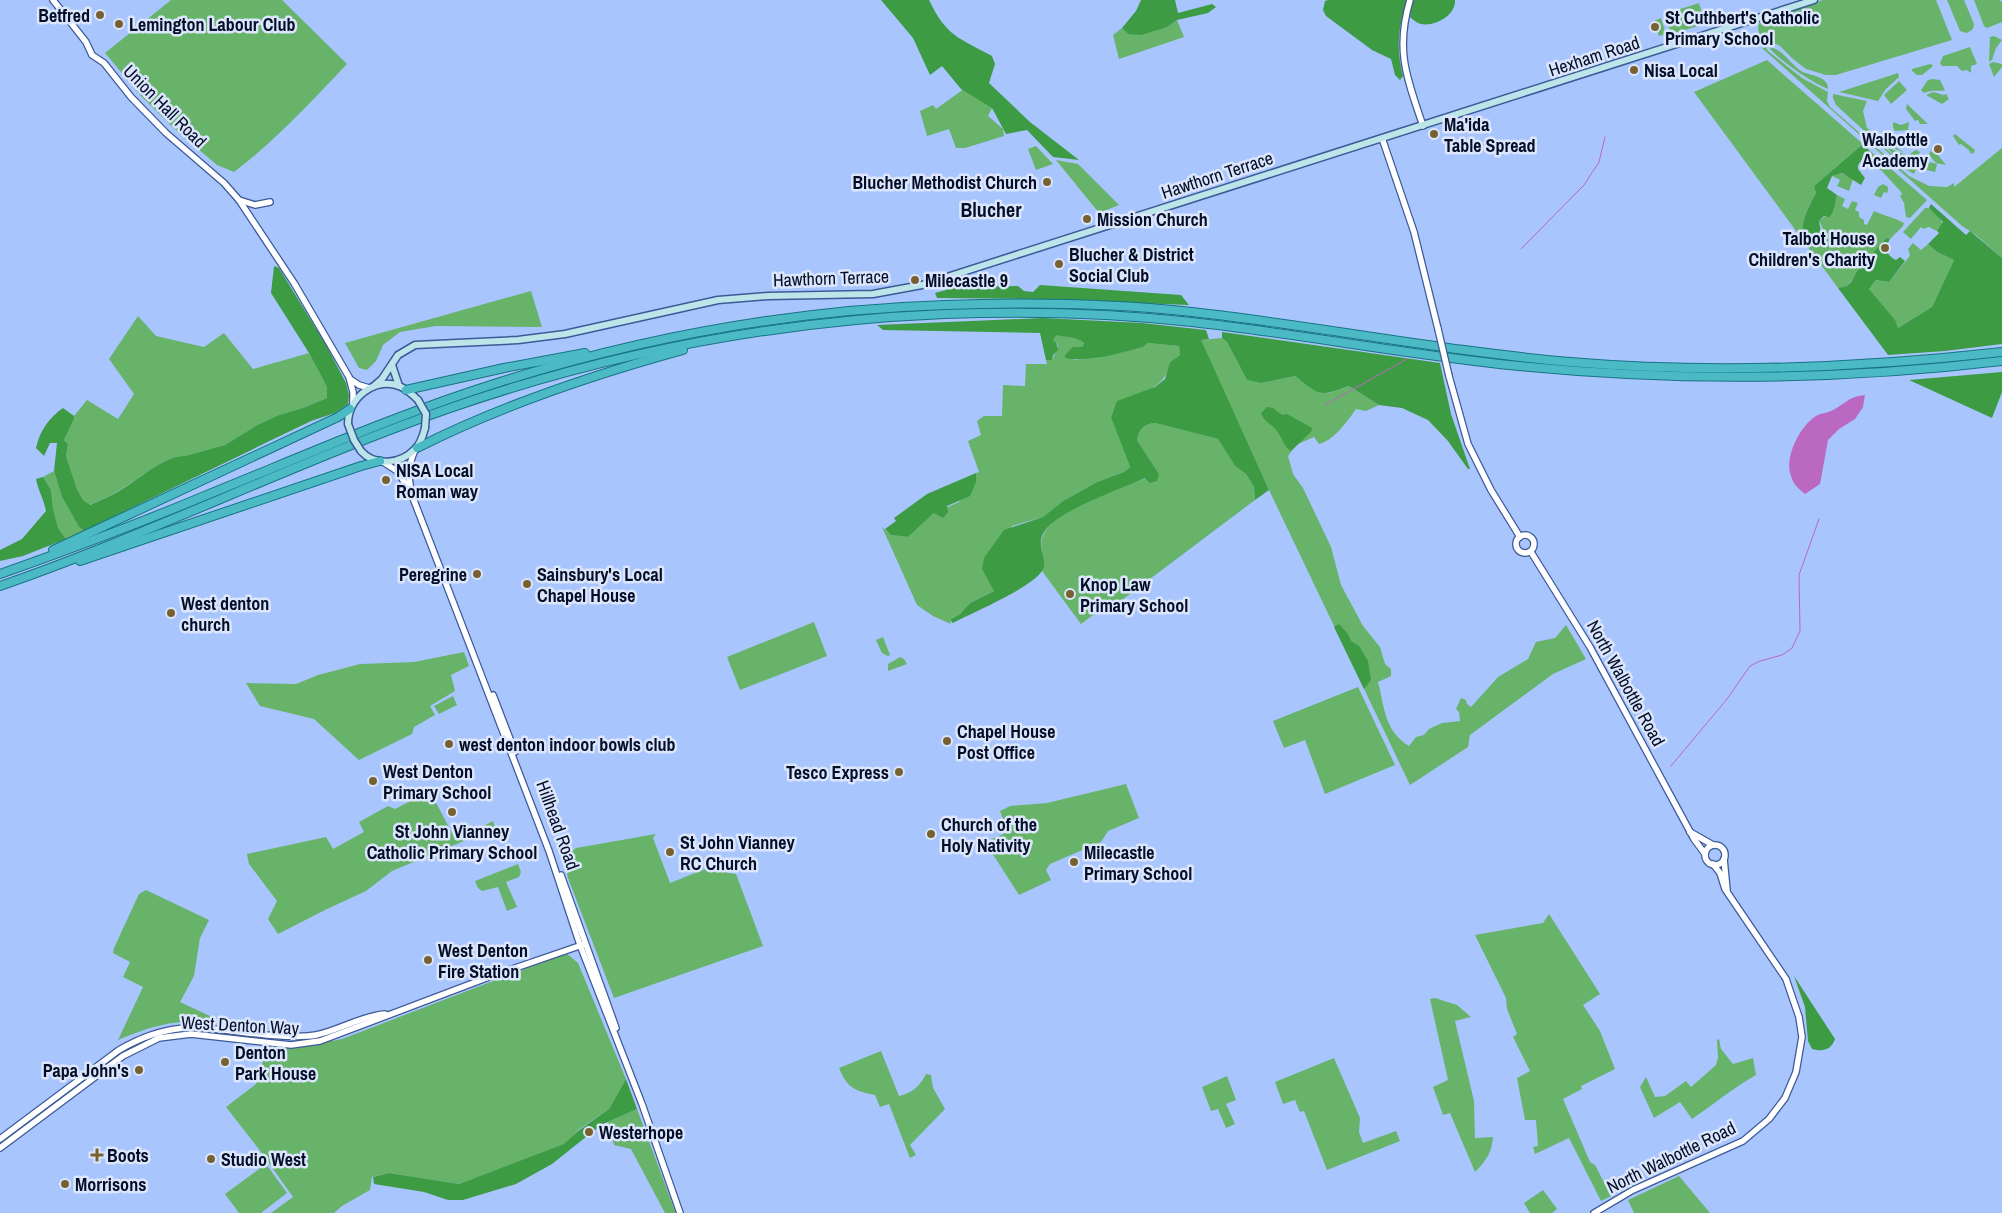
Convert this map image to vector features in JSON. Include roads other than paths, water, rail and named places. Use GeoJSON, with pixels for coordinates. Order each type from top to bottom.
{"type":"FeatureCollection","features":[{"type":"Feature","properties":{"kind":"highway"},"geometry":{"type":"LineString","coordinates":[[402,388],[657,341],[829,313],[943,305],[1040,304],[1189,312],[1463,350],[1575,363],[1722,368],[1812,367],[2002,352]]}},
{"type":"Feature","properties":{"kind":"highway"},"geometry":{"type":"LineString","coordinates":[[0,586],[57,566],[362,441],[500,392],[580,369],[660,350],[794,327],[880,318],[964,314],[1041,313],[1189,321],[1463,360],[1626,375],[1721,377],[1820,376],[1951,367],[2002,361]]}},
{"type":"Feature","properties":{"kind":"highway"},"geometry":{"type":"LineString","coordinates":[[416,449],[499,410],[606,371],[729,338]]}},
{"type":"Feature","properties":{"kind":"highway"},"geometry":{"type":"LineString","coordinates":[[0,573],[103,537],[357,433],[444,401],[550,367],[657,341]]}},
{"type":"Feature","properties":{"kind":"highway"},"geometry":{"type":"LineString","coordinates":[[0,573],[94,533],[338,418],[352,407]]}},
{"type":"Feature","properties":{"kind":"highway"},"geometry":{"type":"LineString","coordinates":[[57,566],[88,559],[361,466],[381,462]]}},
{"type":"Feature","properties":{"kind":"main road","name":"Hexham Road"},"geometry":{"type":"LineString","coordinates":[[1382,138],[1814,0]]}},
{"type":"Feature","properties":{"kind":"main road","name":"Hawthorn Terrace"},"geometry":{"type":"LineString","coordinates":[[372,387],[392,365],[398,354],[415,345],[518,340],[565,334],[718,300],[768,296],[849,296],[897,291],[956,275],[1382,138]]}},
{"type":"Feature","properties":{"kind":"main road"},"geometry":{"type":"LineString","coordinates":[[392,365],[402,388]]}},
{"type":"Feature","properties":{"kind":"main road"},"geometry":{"type":"LineString","coordinates":[[386,384],[402,388],[418,400],[426,414],[426,428],[416,449],[397,461],[381,462],[370,458],[361,451],[354,440],[348,424],[352,407],[360,395],[372,387],[386,384]]}},
{"type":"Feature","properties":{"kind":"street","name":"Union Hall Road"},"geometry":{"type":"LineString","coordinates":[[53,0],[86,42],[92,55],[104,63],[131,97],[166,133],[224,183],[239,200],[260,230],[349,377]]}},
{"type":"Feature","properties":{"kind":"street"},"geometry":{"type":"LineString","coordinates":[[1410,0],[1404,25],[1404,65],[1423,126]]}},
{"type":"Feature","properties":{"kind":"street","name":"North Walbottle Road"},"geometry":{"type":"LineString","coordinates":[[1382,138],[1414,232],[1458,412],[1468,444],[1491,490],[1520,537]]}},
{"type":"Feature","properties":{"kind":"street"},"geometry":{"type":"LineString","coordinates":[[239,200],[256,204],[270,202]]}},
{"type":"Feature","properties":{"kind":"street"},"geometry":{"type":"LineString","coordinates":[[349,377],[355,383],[372,387]]}},
{"type":"Feature","properties":{"kind":"street"},"geometry":{"type":"LineString","coordinates":[[349,377],[353,392],[352,407]]}},
{"type":"Feature","properties":{"kind":"street","name":"Hillhead Road"},"geometry":{"type":"LineString","coordinates":[[413,498],[408,467],[416,449]]}},
{"type":"Feature","properties":{"kind":"street","name":"Hillhead Road"},"geometry":{"type":"LineString","coordinates":[[381,462],[397,471],[413,498],[428,534],[583,944],[614,1019],[630,1073],[662,1156],[680,1213]]}},
{"type":"Feature","properties":{"kind":"street","name":"North Walbottle Road"},"geometry":{"type":"LineString","coordinates":[[1526,535],[1532,538],[1534,546],[1531,552],[1524,553],[1518,550],[1516,543],[1520,537],[1526,535]]}},
{"type":"Feature","properties":{"kind":"street","name":"North Walbottle Road"},"geometry":{"type":"LineString","coordinates":[[1531,552],[1590,647],[1690,832],[1705,854],[1707,861],[1713,864],[1720,873],[1727,890],[1786,979],[1800,1018],[1802,1037],[1796,1072],[1785,1098],[1769,1119],[1742,1141],[1633,1190],[1594,1213]]}},
{"type":"Feature","properties":{"kind":"street"},"geometry":{"type":"LineString","coordinates":[[1690,832],[1713,845]]}},
{"type":"Feature","properties":{"kind":"street"},"geometry":{"type":"LineString","coordinates":[[1705,854],[1707,848],[1713,845],[1719,845],[1724,850],[1724,859],[1719,864],[1713,864]]}},
{"type":"Feature","properties":{"kind":"street","name":"North Walbottle Road"},"geometry":{"type":"LineString","coordinates":[[1724,859],[1727,890]]}},
{"type":"Feature","properties":{"kind":"street","name":"West Denton Way"},"geometry":{"type":"LineString","coordinates":[[0,1148],[123,1056],[140,1046],[160,1038],[182,1034],[291,1045],[311,1043],[583,944]]}},
{"type":"Feature","properties":{"kind":"street","name":"West Denton Way"},"geometry":{"type":"LineString","coordinates":[[0,1139],[96,1066],[137,1040],[156,1032],[191,1027],[294,1037],[316,1035],[381,1014],[388,1014]]}},
{"type":"Feature","properties":{"kind":"street"},"geometry":{"type":"LineString","coordinates":[[223,1037],[224,1030]]}},
{"type":"Feature","properties":{"kind":"waterway"},"geometry":{"type":"LineString","coordinates":[[1521,249],[1584,185],[1599,162],[1605,137]]}},
{"type":"Feature","properties":{"kind":"waterway"},"geometry":{"type":"LineString","coordinates":[[1325,405],[1407,359]]}},
{"type":"Feature","properties":{"kind":"waterway"},"geometry":{"type":"LineString","coordinates":[[1671,766],[1727,699],[1750,666],[1782,655],[1792,648],[1800,631],[1799,575],[1819,519]]}},
{"type":"Feature","properties":{"kind":"place","name":"Betfred"},"geometry":{"type":"Point","coordinates":[100,15]}},
{"type":"Feature","properties":{"kind":"place","name":"Lemington Labour Club"},"geometry":{"type":"Point","coordinates":[119,24]}},
{"type":"Feature","properties":{"kind":"place","name":"St Cuthbert's Catholic Primary School"},"geometry":{"type":"Point","coordinates":[1655,27]}},
{"type":"Feature","properties":{"kind":"place","name":"Nisa Local"},"geometry":{"type":"Point","coordinates":[1634,70]}},
{"type":"Feature","properties":{"kind":"place","name":"Ma'ida Table Spread"},"geometry":{"type":"Point","coordinates":[1434,134]}},
{"type":"Feature","properties":{"kind":"place","name":"Walbottle Academy"},"geometry":{"type":"Point","coordinates":[1938,149]}},
{"type":"Feature","properties":{"kind":"place","name":"Blucher Methodist Church"},"geometry":{"type":"Point","coordinates":[1047,182]}},
{"type":"Feature","properties":{"kind":"place","name":"Mission Church"},"geometry":{"type":"Point","coordinates":[1087,219]}},
{"type":"Feature","properties":{"kind":"place","name":"Talbot House Children's Charity"},"geometry":{"type":"Point","coordinates":[1885,248]}},
{"type":"Feature","properties":{"kind":"place","name":"Blucher & District Social Club"},"geometry":{"type":"Point","coordinates":[1059,264]}},
{"type":"Feature","properties":{"kind":"place","name":"Milecastle 9"},"geometry":{"type":"Point","coordinates":[915,280]}},
{"type":"Feature","properties":{"kind":"place","name":"NISA Local Roman way"},"geometry":{"type":"Point","coordinates":[386,480]}},
{"type":"Feature","properties":{"kind":"place","name":"Peregrine"},"geometry":{"type":"Point","coordinates":[477,574]}},
{"type":"Feature","properties":{"kind":"place","name":"Sainsbury's Local Chapel House"},"geometry":{"type":"Point","coordinates":[527,584]}},
{"type":"Feature","properties":{"kind":"place","name":"Knop Law Primary School"},"geometry":{"type":"Point","coordinates":[1070,594]}},
{"type":"Feature","properties":{"kind":"place","name":"West denton church"},"geometry":{"type":"Point","coordinates":[171,613]}},
{"type":"Feature","properties":{"kind":"place","name":"Chapel House Post Office"},"geometry":{"type":"Point","coordinates":[947,741]}},
{"type":"Feature","properties":{"kind":"place","name":"west denton indoor bowls club"},"geometry":{"type":"Point","coordinates":[449,744]}},
{"type":"Feature","properties":{"kind":"place","name":"Tesco Express"},"geometry":{"type":"Point","coordinates":[899,772]}},
{"type":"Feature","properties":{"kind":"place","name":"West Denton Primary School"},"geometry":{"type":"Point","coordinates":[373,781]}},
{"type":"Feature","properties":{"kind":"place","name":"St John Vianney Catholic Primary School"},"geometry":{"type":"Point","coordinates":[452,812]}},
{"type":"Feature","properties":{"kind":"place","name":"Church of the Holy Nativity"},"geometry":{"type":"Point","coordinates":[931,834]}},
{"type":"Feature","properties":{"kind":"place","name":"St John Vianney RC Church"},"geometry":{"type":"Point","coordinates":[670,852]}},
{"type":"Feature","properties":{"kind":"place","name":"Milecastle Primary School"},"geometry":{"type":"Point","coordinates":[1074,862]}},
{"type":"Feature","properties":{"kind":"place","name":"West Denton Fire Station"},"geometry":{"type":"Point","coordinates":[428,960]}},
{"type":"Feature","properties":{"kind":"place","name":"Denton Park House"},"geometry":{"type":"Point","coordinates":[225,1062]}},
{"type":"Feature","properties":{"kind":"place","name":"Papa John's"},"geometry":{"type":"Point","coordinates":[139,1070]}},
{"type":"Feature","properties":{"kind":"place","name":"Westerhope"},"geometry":{"type":"Point","coordinates":[589,1132]}},
{"type":"Feature","properties":{"kind":"place","name":"Boots"},"geometry":{"type":"Point","coordinates":[97,1155]}},
{"type":"Feature","properties":{"kind":"place","name":"Studio West"},"geometry":{"type":"Point","coordinates":[211,1159]}},
{"type":"Feature","properties":{"kind":"place","name":"Morrisons"},"geometry":{"type":"Point","coordinates":[65,1184]}},
{"type":"Feature","properties":{"kind":"district","name":"Blucher"},"geometry":{"type":"Point","coordinates":[991,209]}}]}
